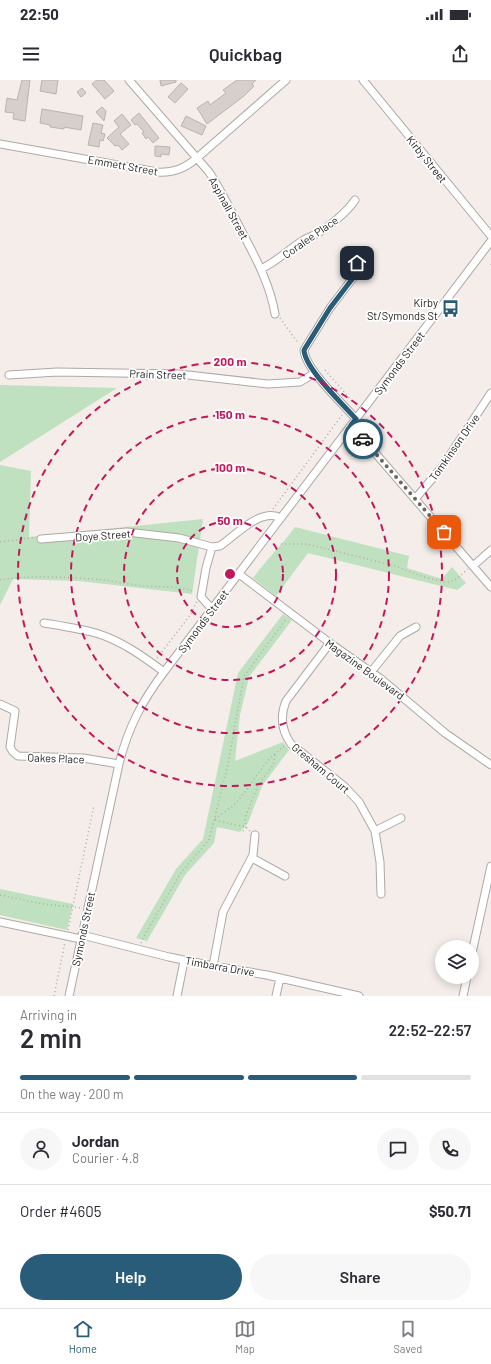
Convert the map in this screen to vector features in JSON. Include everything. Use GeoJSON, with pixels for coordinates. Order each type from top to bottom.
{"type":"FeatureCollection","features":[{"type":"Feature","properties":{"kind":"street","name":"Aspinall Street"},"geometry":{"type":"LineString","coordinates":[[129,80],[209,172],[220,188],[261,269],[273,301],[275,314]]}},
{"type":"Feature","properties":{"kind":"street","name":"Emmett Street"},"geometry":{"type":"LineString","coordinates":[[0,144],[162,172],[170,172],[183,168],[197,158],[286,80]]}},
{"type":"Feature","properties":{"kind":"street","name":"Kirby Street"},"geometry":{"type":"LineString","coordinates":[[363,80],[491,236]]}},
{"type":"Feature","properties":{"kind":"street","name":"Coralee Place"},"geometry":{"type":"LineString","coordinates":[[261,269],[273,263],[303,240],[324,229],[347,210],[355,200]]}},
{"type":"Feature","properties":{"kind":"street","name":"Symonds Street"},"geometry":{"type":"LineString","coordinates":[[69,996],[119,764],[134,718],[147,695],[164,672],[491,241]]}},
{"type":"Feature","properties":{"kind":"street"},"geometry":{"type":"LineString","coordinates":[[356,419],[315,373],[307,360],[304,350],[330,308],[353,278],[357,263]]}},
{"type":"Feature","properties":{"kind":"street","name":"Prain Street"},"geometry":{"type":"LineString","coordinates":[[9,375],[57,372],[179,374],[268,384],[300,382],[315,373]]}},
{"type":"Feature","properties":{"kind":"street","name":"Tomkinson Drive"},"geometry":{"type":"LineString","coordinates":[[415,499],[442,467],[491,394]]}},
{"type":"Feature","properties":{"kind":"street"},"geometry":{"type":"LineString","coordinates":[[351,425],[491,587]]}},
{"type":"Feature","properties":{"kind":"street"},"geometry":{"type":"LineString","coordinates":[[212,609],[201,597],[206,568],[212,547],[220,546],[257,519],[269,515],[281,518]]}},
{"type":"Feature","properties":{"kind":"street","name":"Doye Street"},"geometry":{"type":"LineString","coordinates":[[40,539],[127,532],[179,538],[212,547]]}},
{"type":"Feature","properties":{"kind":"street"},"geometry":{"type":"LineString","coordinates":[[473,566],[491,550]]}},
{"type":"Feature","properties":{"kind":"street","name":"Magazine Boulevard"},"geometry":{"type":"LineString","coordinates":[[239,574],[330,643],[396,690],[445,733],[491,765]]}},
{"type":"Feature","properties":{"kind":"street"},"geometry":{"type":"LineString","coordinates":[[44,622],[99,634],[119,642],[164,672]]}},
{"type":"Feature","properties":{"kind":"street"},"geometry":{"type":"LineString","coordinates":[[371,672],[400,636],[416,627]]}},
{"type":"Feature","properties":{"kind":"street","name":"Gresham Court"},"geometry":{"type":"LineString","coordinates":[[330,643],[291,693],[283,708],[282,725],[287,739],[291,744],[359,802],[375,831],[380,862],[381,894]]}},
{"type":"Feature","properties":{"kind":"street","name":"Oakes Place"},"geometry":{"type":"LineString","coordinates":[[0,704],[15,711],[10,747],[18,756],[83,758],[119,764]]}},
{"type":"Feature","properties":{"kind":"street"},"geometry":{"type":"LineString","coordinates":[[375,831],[401,818]]}},
{"type":"Feature","properties":{"kind":"street"},"geometry":{"type":"LineString","coordinates":[[213,966],[224,910],[252,858],[255,835]]}},
{"type":"Feature","properties":{"kind":"street"},"geometry":{"type":"LineString","coordinates":[[252,858],[285,876]]}},
{"type":"Feature","properties":{"kind":"street"},"geometry":{"type":"LineString","coordinates":[[475,940],[491,866]]}},
{"type":"Feature","properties":{"kind":"street","name":"Timbarra Drive"},"geometry":{"type":"LineString","coordinates":[[0,922],[82,937],[184,961],[252,972],[359,996]]}},
{"type":"Feature","properties":{"kind":"street"},"geometry":{"type":"LineString","coordinates":[[177,996],[184,961]]}},
{"type":"Feature","properties":{"kind":"street"},"geometry":{"type":"LineString","coordinates":[[276,996],[280,978]]}},
{"type":"Feature","properties":{"kind":"street"},"geometry":{"type":"LineString","coordinates":[[463,996],[466,984]]}},
{"type":"Feature","properties":{"kind":"path"},"geometry":{"type":"LineString","coordinates":[[275,314],[304,350]]}},
{"type":"Feature","properties":{"kind":"path"},"geometry":{"type":"LineString","coordinates":[[325,370],[352,401]]}},
{"type":"Feature","properties":{"kind":"path"},"geometry":{"type":"LineString","coordinates":[[269,515],[344,412]]}},
{"type":"Feature","properties":{"kind":"path"},"geometry":{"type":"LineString","coordinates":[[0,542],[30,538],[40,539]]}},
{"type":"Feature","properties":{"kind":"path"},"geometry":{"type":"LineString","coordinates":[[281,544],[307,544],[395,566],[424,577],[445,582],[454,580],[473,566]]}},
{"type":"Feature","properties":{"kind":"path"},"geometry":{"type":"LineString","coordinates":[[0,580],[15,578],[103,580],[144,586],[188,588],[201,597],[196,602],[191,614],[156,659]]}},
{"type":"Feature","properties":{"kind":"path"},"geometry":{"type":"LineString","coordinates":[[138,950],[144,936],[180,874],[209,840],[228,764],[244,676],[291,614]]}},
{"type":"Feature","properties":{"kind":"path"},"geometry":{"type":"LineString","coordinates":[[214,820],[234,805],[261,768],[275,753],[284,746],[291,744]]}},
{"type":"Feature","properties":{"kind":"path"},"geometry":{"type":"LineString","coordinates":[[243,831],[246,827],[245,818],[258,785],[273,765],[275,753]]}},
{"type":"Feature","properties":{"kind":"path"},"geometry":{"type":"LineString","coordinates":[[68,931],[94,805]]}},
{"type":"Feature","properties":{"kind":"path"},"geometry":{"type":"LineString","coordinates":[[214,820],[246,827],[255,835]]}},
{"type":"Feature","properties":{"kind":"path"},"geometry":{"type":"LineString","coordinates":[[0,895],[43,904],[88,909]]}},
{"type":"Feature","properties":{"kind":"path"},"geometry":{"type":"LineString","coordinates":[[54,996],[65,942]]}},
{"type":"Feature","properties":{"kind":"green space"},"geometry":{"type":"Polygon","coordinates":[[[0,385],[117,388],[0,462],[0,385]]]}},
{"type":"Feature","properties":{"kind":"green space"},"geometry":{"type":"Polygon","coordinates":[[[0,465],[31,471],[29,537],[203,519],[192,594],[79,581],[13,579],[0,605],[0,465]]]}},
{"type":"Feature","properties":{"kind":"green space"},"geometry":{"type":"Polygon","coordinates":[[[295,527],[409,556],[407,568],[442,579],[452,567],[466,583],[457,590],[308,553],[276,596],[253,578],[295,527]]]}},
{"type":"Feature","properties":{"kind":"green space"},"geometry":{"type":"Polygon","coordinates":[[[283,614],[292,620],[249,677],[240,715],[235,761],[283,742],[289,750],[262,786],[248,823],[240,832],[217,827],[214,843],[185,875],[147,941],[136,938],[176,869],[203,839],[238,673],[283,614]]]}},
{"type":"Feature","properties":{"kind":"green space"},"geometry":{"type":"Polygon","coordinates":[[[0,889],[73,904],[67,930],[0,915],[0,889]]]}},
{"type":"Feature","properties":{"kind":"building"},"geometry":{"type":"Polygon","coordinates":[[[22,80],[30,80],[25,121],[13,119],[14,113],[5,112],[7,98],[17,100],[22,80]]]}},
{"type":"Feature","properties":{"kind":"building"},"geometry":{"type":"Polygon","coordinates":[[[42,80],[58,80],[56,94],[40,91],[42,80]]]}},
{"type":"Feature","properties":{"kind":"building"},"geometry":{"type":"Polygon","coordinates":[[[97,80],[104,80],[114,91],[105,99],[92,84],[97,80]]]}},
{"type":"Feature","properties":{"kind":"building"},"geometry":{"type":"Polygon","coordinates":[[[160,80],[176,80],[176,82],[161,86],[160,80]]]}},
{"type":"Feature","properties":{"kind":"building"},"geometry":{"type":"Polygon","coordinates":[[[237,80],[256,80],[252,84],[254,86],[244,96],[207,124],[197,108],[208,101],[210,105],[226,93],[223,90],[237,80]]]}},
{"type":"Feature","properties":{"kind":"building"},"geometry":{"type":"Polygon","coordinates":[[[181,83],[188,89],[175,103],[168,97],[181,83]]]}},
{"type":"Feature","properties":{"kind":"building"},"geometry":{"type":"Polygon","coordinates":[[[82,88],[86,93],[81,97],[77,92],[82,88]]]}},
{"type":"Feature","properties":{"kind":"building"},"geometry":{"type":"Polygon","coordinates":[[[102,107],[106,111],[104,121],[96,112],[102,107]]]}},
{"type":"Feature","properties":{"kind":"building"},"geometry":{"type":"Polygon","coordinates":[[[42,109],[83,116],[81,130],[64,127],[64,129],[50,127],[50,125],[40,123],[42,109]]]}},
{"type":"Feature","properties":{"kind":"building"},"geometry":{"type":"Polygon","coordinates":[[[139,113],[159,138],[153,143],[148,137],[146,139],[142,133],[144,132],[131,120],[139,113]]]}},
{"type":"Feature","properties":{"kind":"building"},"geometry":{"type":"Polygon","coordinates":[[[122,114],[131,125],[120,134],[129,144],[122,150],[118,145],[115,146],[107,138],[119,127],[114,121],[122,114]]]}},
{"type":"Feature","properties":{"kind":"building"},"geometry":{"type":"Polygon","coordinates":[[[186,116],[206,126],[202,135],[181,126],[186,116]]]}},
{"type":"Feature","properties":{"kind":"building"},"geometry":{"type":"Polygon","coordinates":[[[93,123],[103,125],[101,133],[105,134],[103,141],[100,140],[99,147],[88,145],[93,123]]]}},
{"type":"Feature","properties":{"kind":"building"},"geometry":{"type":"Polygon","coordinates":[[[155,146],[170,147],[169,155],[161,154],[161,157],[155,156],[155,146]]]}},
{"type":"Feature","properties":{"kind":"way so far"},"geometry":{"type":"LineString","coordinates":[[363,439],[444,532]]}},
{"type":"Feature","properties":{"kind":"place","name":"Kirby St/Symonds St"},"geometry":{"type":"Point","coordinates":[451,308]}},
{"type":"Feature","properties":{"kind":"route"},"geometry":{"type":"LineString","coordinates":[[357,263],[353,278],[330,308],[322,324],[304,350],[307,360],[315,373],[356,419],[351,425],[363,439]]}}]}
